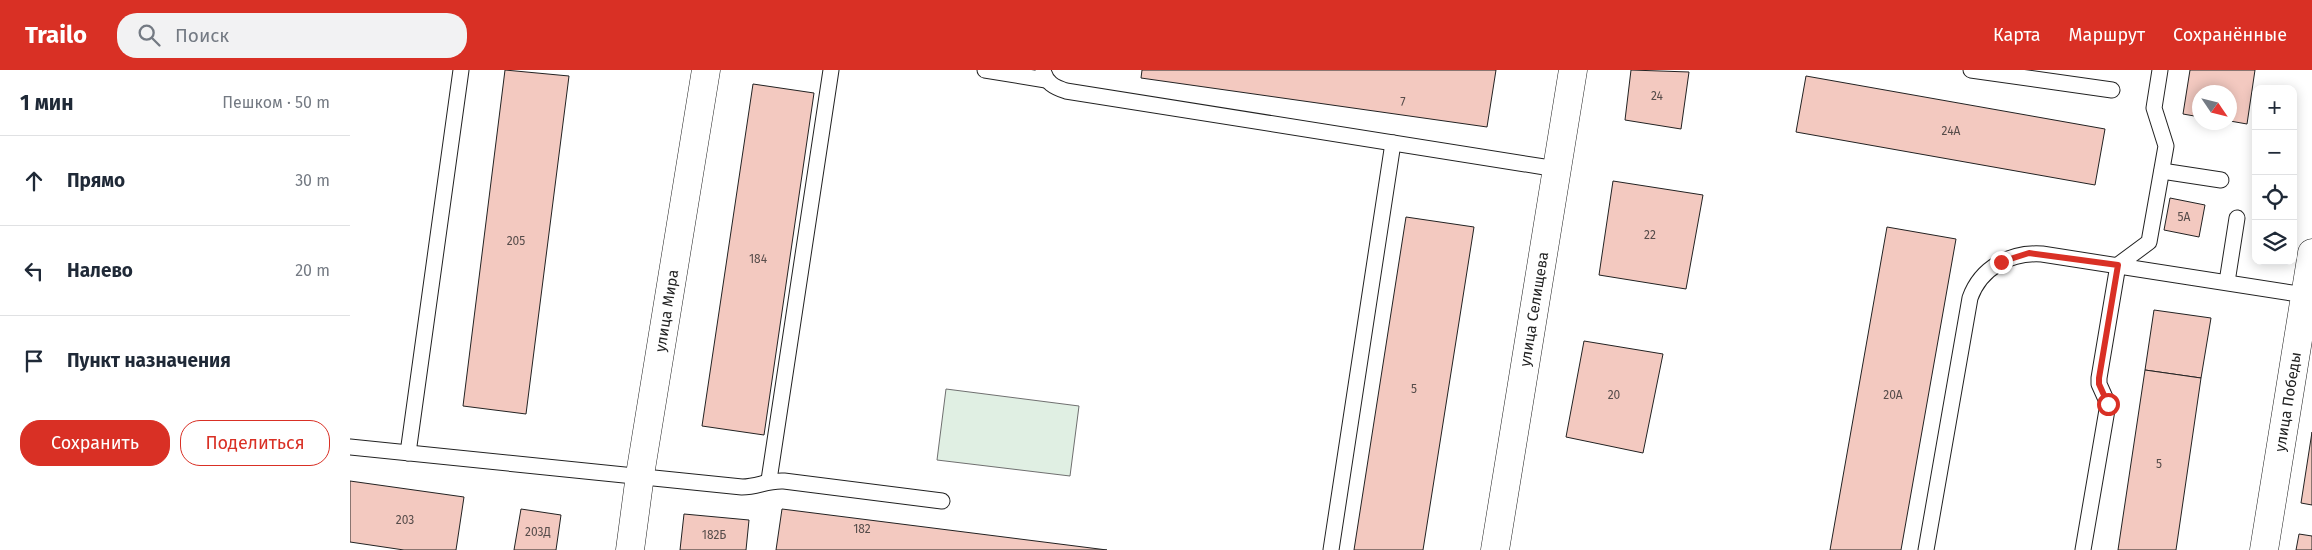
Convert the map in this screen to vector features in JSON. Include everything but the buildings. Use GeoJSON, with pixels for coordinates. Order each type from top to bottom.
{"type":"FeatureCollection","features":[{"type":"Feature","properties":{"kind":"street","name":"улица Мира"},"geometry":{"type":"LineString","coordinates":[[630,550],[640,475],[706,70]]}},
{"type":"Feature","properties":{"kind":"street","name":"улица Селищева"},"geometry":{"type":"LineString","coordinates":[[1495,550],[1573,70]]}},
{"type":"Feature","properties":{"kind":"street","name":"улица Победы"},"geometry":{"type":"LineString","coordinates":[[2264,550],[2312,253]]}},
{"type":"Feature","properties":{"kind":"lane"},"geometry":{"type":"LineString","coordinates":[[408,452],[461,70]]}},
{"type":"Feature","properties":{"kind":"lane"},"geometry":{"type":"LineString","coordinates":[[769,480],[831,70]]}},
{"type":"Feature","properties":{"kind":"lane"},"geometry":{"type":"LineString","coordinates":[[986,70],[1044,75],[1054,87],[1066,91],[1557,169]]}},
{"type":"Feature","properties":{"kind":"lane"},"geometry":{"type":"LineString","coordinates":[[1971,70],[2112,90]]}},
{"type":"Feature","properties":{"kind":"lane"},"geometry":{"type":"LineString","coordinates":[[2083,550],[2108,404],[2099,384],[2099,378],[2118,265],[2149,242],[2162,171],[2166,146],[2154,108],[2160,70]]}},
{"type":"Feature","properties":{"kind":"lane"},"geometry":{"type":"LineString","coordinates":[[1331,550],[1393,144]]}},
{"type":"Feature","properties":{"kind":"lane"},"geometry":{"type":"LineString","coordinates":[[2162,171],[2221,180]]}},
{"type":"Feature","properties":{"kind":"lane"},"geometry":{"type":"LineString","coordinates":[[2227,282],[2236,218]]}},
{"type":"Feature","properties":{"kind":"lane"},"geometry":{"type":"LineString","coordinates":[[1926,550],[1970,298],[1980,279],[2001,262],[2029,253],[2118,265],[2305,295]]}},
{"type":"Feature","properties":{"kind":"lane"},"geometry":{"type":"LineString","coordinates":[[350,447],[640,475],[742,487],[752,487],[769,480],[942,501]]}},
{"type":"Feature","properties":{"kind":"green space"},"geometry":{"type":"Polygon","coordinates":[[[946,389],[1079,406],[1070,476],[937,460],[946,389]]]}},
{"type":"Feature","properties":{"kind":"route"},"geometry":{"type":"LineString","coordinates":[[2001,262],[2029,253],[2118,265],[2099,378],[2099,384],[2108,404]]}}]}
